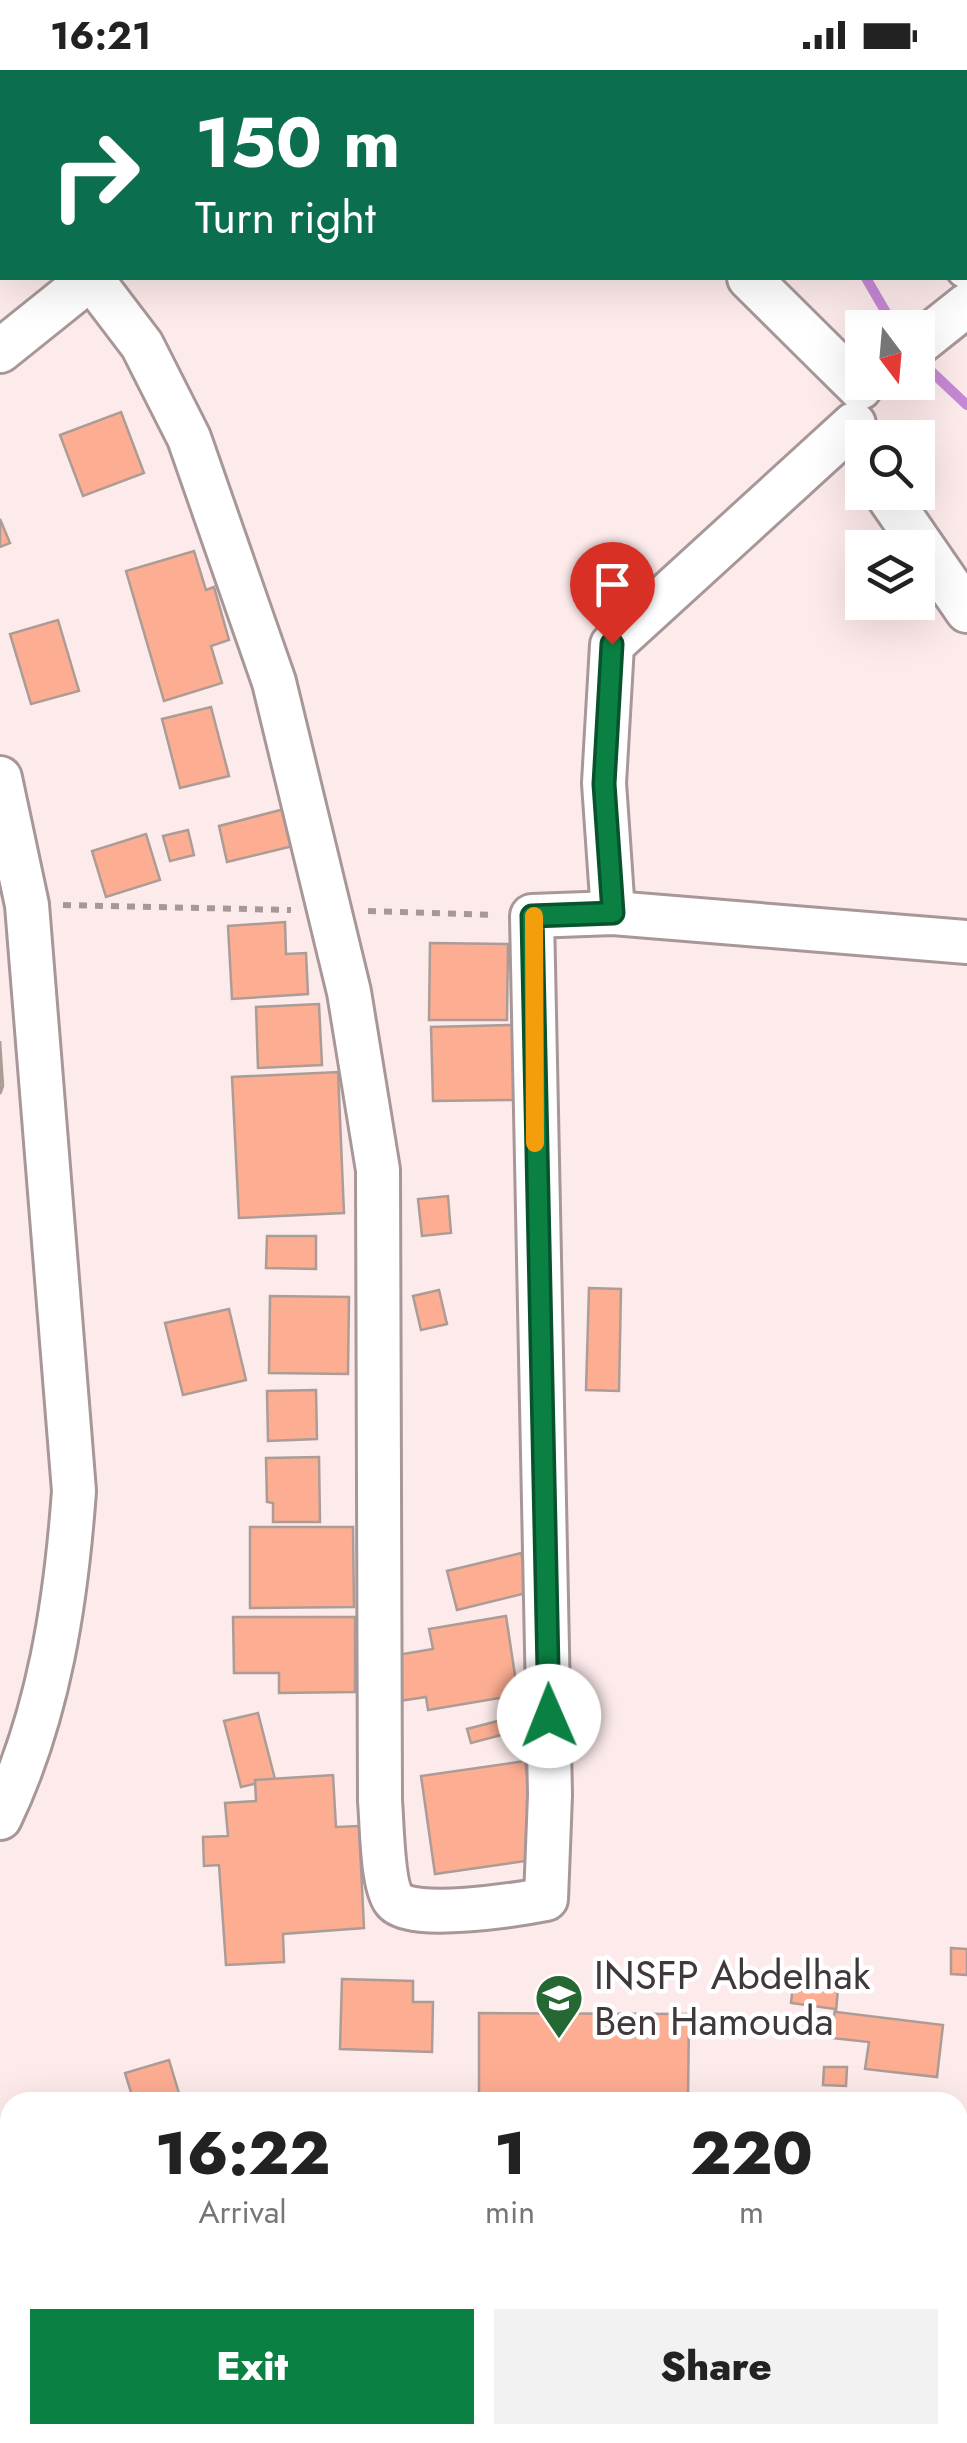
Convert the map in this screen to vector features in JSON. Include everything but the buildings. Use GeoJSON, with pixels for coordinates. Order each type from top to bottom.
{"type":"FeatureCollection","features":[{"type":"Feature","properties":{"kind":"street"},"geometry":{"type":"LineString","coordinates":[[0,351],[89,280]]}},
{"type":"Feature","properties":{"kind":"street"},"geometry":{"type":"LineString","coordinates":[[93,280],[142,345],[190,438],[274,682],[349,992],[378,1170],[380,1801],[394,1900],[420,1911],[517,1905],[546,1899],[550,1795],[532,916],[613,913],[967,942]]}},
{"type":"Feature","properties":{"kind":"street"},"geometry":{"type":"LineString","coordinates":[[613,913],[604,784],[612,644],[861,413],[751,280]]}},
{"type":"Feature","properties":{"kind":"street"},"geometry":{"type":"LineString","coordinates":[[898,510],[967,612]]}},
{"type":"Feature","properties":{"kind":"street"},"geometry":{"type":"LineString","coordinates":[[0,778],[28,904],[74,1491],[68,1577],[40,1712],[19,1778],[0,1818]]}},
{"type":"Feature","properties":{"kind":"path"},"geometry":{"type":"LineString","coordinates":[[28,904],[532,916]]}},
{"type":"Feature","properties":{"kind":"waterway"},"geometry":{"type":"LineString","coordinates":[[867,280],[885,310]]}},
{"type":"Feature","properties":{"kind":"waterway"},"geometry":{"type":"LineString","coordinates":[[935,375],[967,405]]}},
{"type":"Feature","properties":{"kind":"slow traffic"},"geometry":{"type":"LineString","coordinates":[[534,916],[535,1143]]}},
{"type":"Feature","properties":{"kind":"place","name":"INSFP Abdelhak Ben Hamouda"},"geometry":{"type":"Point","coordinates":[559,2040]}},
{"type":"Feature","properties":{"kind":"route"},"geometry":{"type":"LineString","coordinates":[[549,1716],[532,916],[613,913],[604,784],[612,644]]}}]}
